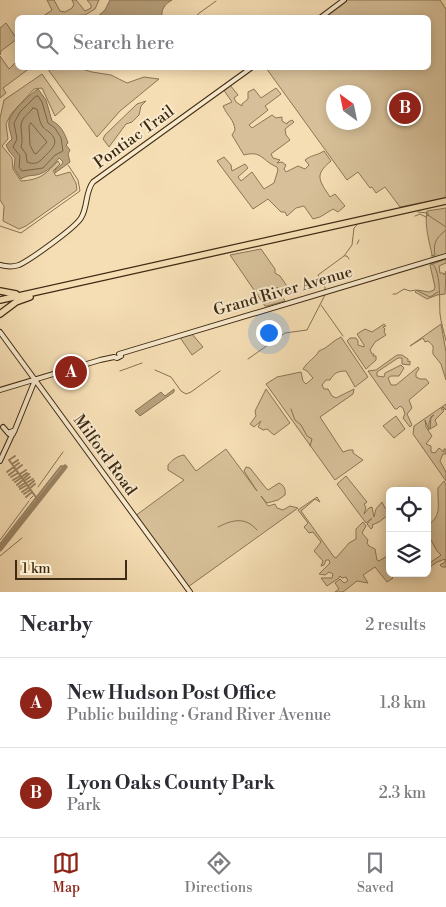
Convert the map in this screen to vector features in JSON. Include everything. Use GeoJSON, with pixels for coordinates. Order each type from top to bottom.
{"type":"FeatureCollection","features":[{"type":"Feature","properties":{"kind":"highway"},"geometry":{"type":"LineString","coordinates":[[0,301],[446,202]]}},
{"type":"Feature","properties":{"kind":"highway"},"geometry":{"type":"LineString","coordinates":[[0,291],[11,294],[43,292]]}},
{"type":"Feature","properties":{"kind":"highway"},"geometry":{"type":"LineString","coordinates":[[0,314],[16,302],[43,292]]}},
{"type":"Feature","properties":{"kind":"main road"},"geometry":{"type":"LineString","coordinates":[[324,15],[344,0]]}},
{"type":"Feature","properties":{"kind":"main road","name":"Pontiac Trail"},"geometry":{"type":"LineString","coordinates":[[0,265],[11,267],[22,263],[75,225],[82,216],[89,188],[93,182],[248,70]]}},
{"type":"Feature","properties":{"kind":"main road","name":"Grand River Avenue"},"geometry":{"type":"LineString","coordinates":[[0,390],[446,256]]}},
{"type":"Feature","properties":{"kind":"main road","name":"Milford Road"},"geometry":{"type":"LineString","coordinates":[[0,332],[190,592]]}},
{"type":"Feature","properties":{"kind":"main road"},"geometry":{"type":"LineString","coordinates":[[0,461],[36,380]]}},
{"type":"Feature","properties":{"kind":"main road"},"geometry":{"type":"LineString","coordinates":[[2,427],[12,433]]}},
{"type":"Feature","properties":{"kind":"shaded area"},"geometry":{"type":"Polygon","coordinates":[[[47,0],[54,0],[60,11],[65,12],[72,8],[74,4],[72,0],[76,0],[85,11],[91,8],[87,0],[99,0],[95,9],[85,15],[45,15],[52,10],[47,0]]]}},
{"type":"Feature","properties":{"kind":"shaded area"},"geometry":{"type":"Polygon","coordinates":[[[345,0],[440,0],[446,9],[446,198],[400,207],[385,187],[376,193],[358,172],[347,180],[267,70],[431,70],[431,15],[323,15],[345,0]]]}},
{"type":"Feature","properties":{"kind":"shaded area"},"geometry":{"type":"Polygon","coordinates":[[[6,23],[15,36],[15,40],[1,51],[0,55],[0,28],[6,23]]]}},
{"type":"Feature","properties":{"kind":"shaded area"},"geometry":{"type":"Polygon","coordinates":[[[0,56],[9,69],[15,63],[15,70],[27,70],[3,88],[6,93],[0,98],[0,56]]]}},
{"type":"Feature","properties":{"kind":"shaded area"},"geometry":{"type":"Polygon","coordinates":[[[48,70],[86,70],[111,75],[127,83],[144,77],[159,79],[120,111],[97,137],[48,70]]]}},
{"type":"Feature","properties":{"kind":"shaded area"},"geometry":{"type":"Polygon","coordinates":[[[42,74],[65,107],[55,116],[42,88],[34,89],[11,114],[6,124],[8,139],[2,146],[12,158],[13,169],[21,181],[42,175],[58,161],[60,164],[53,171],[56,176],[70,172],[76,183],[77,190],[19,229],[3,221],[4,206],[0,200],[0,118],[4,100],[42,74]]]}},
{"type":"Feature","properties":{"kind":"shaded area"},"geometry":{"type":"Polygon","coordinates":[[[230,85],[238,95],[234,98],[236,102],[242,106],[248,99],[248,92],[254,89],[261,98],[276,88],[281,94],[265,106],[268,110],[249,125],[252,128],[272,115],[276,118],[282,117],[282,121],[287,124],[292,120],[294,122],[285,129],[286,135],[290,140],[271,154],[273,158],[280,160],[277,163],[282,162],[286,165],[284,169],[286,172],[298,166],[305,169],[309,165],[305,160],[324,151],[331,161],[320,174],[321,182],[330,197],[335,194],[345,206],[338,212],[333,209],[313,219],[304,206],[296,208],[287,216],[285,212],[281,212],[268,199],[253,209],[217,161],[224,157],[231,165],[232,171],[245,164],[248,168],[238,177],[241,181],[252,172],[264,189],[274,183],[278,170],[277,167],[258,155],[244,155],[232,135],[235,130],[234,126],[223,106],[232,102],[223,89],[230,85]]]}},
{"type":"Feature","properties":{"kind":"shaded area"},"geometry":{"type":"Polygon","coordinates":[[[146,101],[141,106],[139,115],[132,122],[126,124],[109,147],[103,139],[105,135],[137,104],[146,101]]]}},
{"type":"Feature","properties":{"kind":"shaded area"},"geometry":{"type":"Polygon","coordinates":[[[446,208],[446,254],[434,258],[427,229],[427,211],[446,208]]]}},
{"type":"Feature","properties":{"kind":"shaded area"},"geometry":{"type":"Polygon","coordinates":[[[261,249],[275,269],[275,273],[280,276],[289,289],[282,294],[277,287],[285,301],[267,306],[265,306],[230,255],[261,249]]]}},
{"type":"Feature","properties":{"kind":"shaded area"},"geometry":{"type":"Polygon","coordinates":[[[446,259],[446,263],[439,266],[440,273],[444,275],[446,271],[445,294],[427,299],[415,292],[417,290],[429,292],[434,290],[430,265],[446,259]]]}},
{"type":"Feature","properties":{"kind":"shaded area"},"geometry":{"type":"Polygon","coordinates":[[[384,324],[386,326],[383,327],[386,335],[375,342],[370,350],[374,354],[373,356],[376,356],[376,360],[366,369],[347,341],[350,338],[356,338],[358,345],[364,347],[357,334],[365,329],[372,332],[384,324]]]}},
{"type":"Feature","properties":{"kind":"shaded area"},"geometry":{"type":"Polygon","coordinates":[[[441,324],[446,352],[446,380],[441,364],[433,354],[433,347],[428,341],[425,342],[423,338],[410,346],[441,324]]]}},
{"type":"Feature","properties":{"kind":"shaded area"},"geometry":{"type":"Polygon","coordinates":[[[192,334],[203,347],[192,355],[181,337],[192,334]]]}},
{"type":"Feature","properties":{"kind":"shaded area"},"geometry":{"type":"Polygon","coordinates":[[[341,337],[368,377],[355,387],[346,371],[341,371],[330,380],[326,380],[322,385],[324,389],[328,389],[332,396],[336,398],[354,389],[353,394],[320,417],[343,452],[353,450],[353,453],[363,460],[335,480],[266,384],[277,377],[301,372],[303,381],[306,384],[313,378],[303,369],[305,366],[319,351],[341,337]]]}},
{"type":"Feature","properties":{"kind":"shaded area"},"geometry":{"type":"Polygon","coordinates":[[[397,355],[402,355],[408,359],[410,365],[402,364],[402,358],[398,358],[377,372],[377,376],[384,377],[385,373],[401,365],[404,368],[399,376],[388,378],[391,385],[396,385],[418,367],[416,377],[426,379],[429,383],[409,400],[412,408],[407,414],[412,425],[410,427],[403,418],[405,414],[403,408],[400,406],[395,409],[368,371],[376,370],[397,355]]]}},
{"type":"Feature","properties":{"kind":"shaded area"},"geometry":{"type":"Polygon","coordinates":[[[266,389],[290,423],[274,435],[267,429],[263,430],[258,427],[261,421],[254,427],[250,424],[256,416],[255,411],[266,389]]]}},
{"type":"Feature","properties":{"kind":"shaded area"},"geometry":{"type":"Polygon","coordinates":[[[446,404],[446,410],[443,407],[441,409],[444,409],[443,412],[435,420],[437,425],[430,429],[431,417],[429,430],[425,420],[426,427],[432,436],[426,444],[431,446],[431,452],[435,453],[439,448],[444,452],[444,449],[446,449],[446,454],[443,454],[440,461],[446,472],[446,481],[413,434],[414,426],[446,404]]]}},
{"type":"Feature","properties":{"kind":"shaded area"},"geometry":{"type":"Polygon","coordinates":[[[396,416],[405,429],[394,438],[383,426],[396,416]]]}},
{"type":"Feature","properties":{"kind":"shaded area"},"geometry":{"type":"Polygon","coordinates":[[[226,449],[257,491],[244,471],[246,467],[250,468],[268,490],[279,483],[283,486],[285,495],[278,500],[267,503],[261,496],[268,506],[275,504],[277,508],[283,510],[290,506],[298,508],[188,587],[135,516],[184,480],[168,470],[168,465],[175,458],[184,455],[196,471],[226,449]]]}},
{"type":"Feature","properties":{"kind":"shaded area"},"geometry":{"type":"Polygon","coordinates":[[[346,476],[367,502],[364,504],[366,508],[364,514],[372,507],[374,517],[376,509],[382,502],[386,508],[386,517],[372,525],[371,529],[367,524],[372,518],[366,523],[337,484],[346,476]]]}},
{"type":"Feature","properties":{"kind":"shaded area"},"geometry":{"type":"Polygon","coordinates":[[[444,481],[446,485],[446,567],[440,565],[445,562],[445,559],[431,566],[431,562],[441,555],[431,540],[431,523],[437,514],[438,488],[444,481]]]}},
{"type":"Feature","properties":{"kind":"shaded area"},"geometry":{"type":"Polygon","coordinates":[[[317,497],[320,502],[315,499],[301,511],[336,558],[349,543],[356,539],[356,529],[363,522],[366,526],[362,533],[368,540],[367,543],[375,549],[377,560],[379,561],[386,557],[386,577],[393,578],[387,582],[375,567],[363,575],[368,583],[357,581],[343,592],[335,592],[339,589],[335,583],[340,579],[344,583],[348,581],[346,577],[342,578],[340,576],[327,586],[321,578],[332,578],[333,574],[329,572],[325,575],[319,574],[330,563],[329,560],[326,560],[324,565],[321,566],[323,561],[314,551],[321,542],[313,532],[309,533],[304,527],[308,523],[298,510],[317,497]]]}},
{"type":"Feature","properties":{"kind":"water"},"geometry":{"type":"Polygon","coordinates":[[[110,0],[172,0],[164,7],[162,15],[99,15],[105,10],[110,0]]]}},
{"type":"Feature","properties":{"kind":"water"},"geometry":{"type":"Polygon","coordinates":[[[38,89],[46,100],[52,121],[60,127],[66,136],[68,143],[66,145],[70,150],[68,154],[70,162],[55,173],[55,170],[63,162],[59,158],[43,173],[21,179],[14,168],[15,158],[6,145],[12,139],[9,122],[17,108],[38,89]]]}},
{"type":"Feature","properties":{"kind":"water"},"geometry":{"type":"Polygon","coordinates":[[[174,389],[174,392],[140,416],[135,411],[161,392],[165,396],[174,389]]]}},
{"type":"Feature","properties":{"kind":"waterway"},"geometry":{"type":"LineString","coordinates":[[198,15],[216,1]]}},
{"type":"Feature","properties":{"kind":"waterway"},"geometry":{"type":"LineString","coordinates":[[0,226],[21,233],[80,191],[78,180],[68,165]]}},
{"type":"Feature","properties":{"kind":"waterway"},"geometry":{"type":"LineString","coordinates":[[418,212],[428,213],[428,215],[446,227]]}},
{"type":"Feature","properties":{"kind":"waterway"},"geometry":{"type":"LineString","coordinates":[[415,216],[420,214],[426,217],[428,215]]}},
{"type":"Feature","properties":{"kind":"waterway"},"geometry":{"type":"LineString","coordinates":[[325,290],[318,275],[344,256],[352,245],[354,228],[357,225]]}},
{"type":"Feature","properties":{"kind":"waterway"},"geometry":{"type":"LineString","coordinates":[[431,256],[435,255],[434,247],[436,241],[446,230]]}},
{"type":"Feature","properties":{"kind":"waterway"},"geometry":{"type":"LineString","coordinates":[[357,244],[359,240]]}},
{"type":"Feature","properties":{"kind":"waterway"},"geometry":{"type":"LineString","coordinates":[[345,256],[349,259]]}},
{"type":"Feature","properties":{"kind":"waterway"},"geometry":{"type":"LineString","coordinates":[[430,262],[434,265],[438,278],[440,314],[446,341]]}},
{"type":"Feature","properties":{"kind":"waterway"},"geometry":{"type":"LineString","coordinates":[[393,294],[404,289],[416,290],[430,297],[438,292]]}},
{"type":"Feature","properties":{"kind":"waterway"},"geometry":{"type":"LineString","coordinates":[[248,359],[285,333],[307,330],[326,293]]}},
{"type":"Feature","properties":{"kind":"waterway"},"geometry":{"type":"LineString","coordinates":[[321,305],[343,336]]}},
{"type":"Feature","properties":{"kind":"waterway"},"geometry":{"type":"LineString","coordinates":[[120,371],[142,363]]}},
{"type":"Feature","properties":{"kind":"waterway"},"geometry":{"type":"LineString","coordinates":[[155,370],[171,377],[181,391],[186,394],[220,371]]}},
{"type":"Feature","properties":{"kind":"waterway"},"geometry":{"type":"LineString","coordinates":[[291,409],[295,420],[301,425],[307,436],[312,439],[310,446]]}},
{"type":"Feature","properties":{"kind":"waterway"},"geometry":{"type":"LineString","coordinates":[[38,487],[63,452]]}},
{"type":"Feature","properties":{"kind":"waterway"},"geometry":{"type":"LineString","coordinates":[[30,499],[33,496]]}},
{"type":"Feature","properties":{"kind":"waterway"},"geometry":{"type":"LineString","coordinates":[[0,540],[29,501]]}},
{"type":"Feature","properties":{"kind":"waterway"},"geometry":{"type":"LineString","coordinates":[[218,527],[233,521],[243,521],[257,530]]}},
{"type":"Feature","properties":{"kind":"waterway"},"geometry":{"type":"LineString","coordinates":[[0,556],[22,538]]}},
{"type":"Feature","properties":{"kind":"taxiway"},"geometry":{"type":"LineString","coordinates":[[15,456],[9,460],[38,500]]}},
{"type":"Feature","properties":{"kind":"taxiway"},"geometry":{"type":"LineString","coordinates":[[12,464],[18,460]]}},
{"type":"Feature","properties":{"kind":"taxiway"},"geometry":{"type":"LineString","coordinates":[[7,472],[19,463]]}},
{"type":"Feature","properties":{"kind":"taxiway"},"geometry":{"type":"LineString","coordinates":[[9,475],[22,465]]}},
{"type":"Feature","properties":{"kind":"taxiway"},"geometry":{"type":"LineString","coordinates":[[0,544],[61,466],[64,467]]}},
{"type":"Feature","properties":{"kind":"taxiway"},"geometry":{"type":"LineString","coordinates":[[20,474],[26,470]]}},
{"type":"Feature","properties":{"kind":"taxiway"},"geometry":{"type":"LineString","coordinates":[[11,477],[18,473]]}},
{"type":"Feature","properties":{"kind":"taxiway"},"geometry":{"type":"LineString","coordinates":[[21,477],[27,473]]}},
{"type":"Feature","properties":{"kind":"taxiway"},"geometry":{"type":"LineString","coordinates":[[23,479],[29,474]]}},
{"type":"Feature","properties":{"kind":"taxiway"},"geometry":{"type":"LineString","coordinates":[[13,480],[20,476]]}},
{"type":"Feature","properties":{"kind":"taxiway"},"geometry":{"type":"LineString","coordinates":[[24,481],[30,477]]}},
{"type":"Feature","properties":{"kind":"taxiway"},"geometry":{"type":"LineString","coordinates":[[15,482],[21,478]]}},
{"type":"Feature","properties":{"kind":"taxiway"},"geometry":{"type":"LineString","coordinates":[[26,483],[33,479]]}},
{"type":"Feature","properties":{"kind":"taxiway"},"geometry":{"type":"LineString","coordinates":[[17,485],[23,480]]}},
{"type":"Feature","properties":{"kind":"taxiway"},"geometry":{"type":"LineString","coordinates":[[28,486],[34,481]]}},
{"type":"Feature","properties":{"kind":"taxiway"},"geometry":{"type":"LineString","coordinates":[[19,487],[25,483]]}},
{"type":"Feature","properties":{"kind":"taxiway"},"geometry":{"type":"LineString","coordinates":[[30,488],[35,484]]}},
{"type":"Feature","properties":{"kind":"taxiway"},"geometry":{"type":"LineString","coordinates":[[20,489],[27,485]]}},
{"type":"Feature","properties":{"kind":"taxiway"},"geometry":{"type":"LineString","coordinates":[[22,492],[28,488]]}},
{"type":"Feature","properties":{"kind":"taxiway"},"geometry":{"type":"LineString","coordinates":[[24,494],[30,490]]}},
{"type":"Feature","properties":{"kind":"taxiway"},"geometry":{"type":"LineString","coordinates":[[26,497],[32,492]]}},
{"type":"Feature","properties":{"kind":"runway"},"geometry":{"type":"LineString","coordinates":[[0,549],[65,467]]}},
{"type":"Feature","properties":{"kind":"place","name":"Lyon Oaks County Park"},"geometry":{"type":"Point","coordinates":[405,108]}},
{"type":"Feature","properties":{"kind":"place","name":"New Hudson Post Office"},"geometry":{"type":"Point","coordinates":[71,372]}}]}
